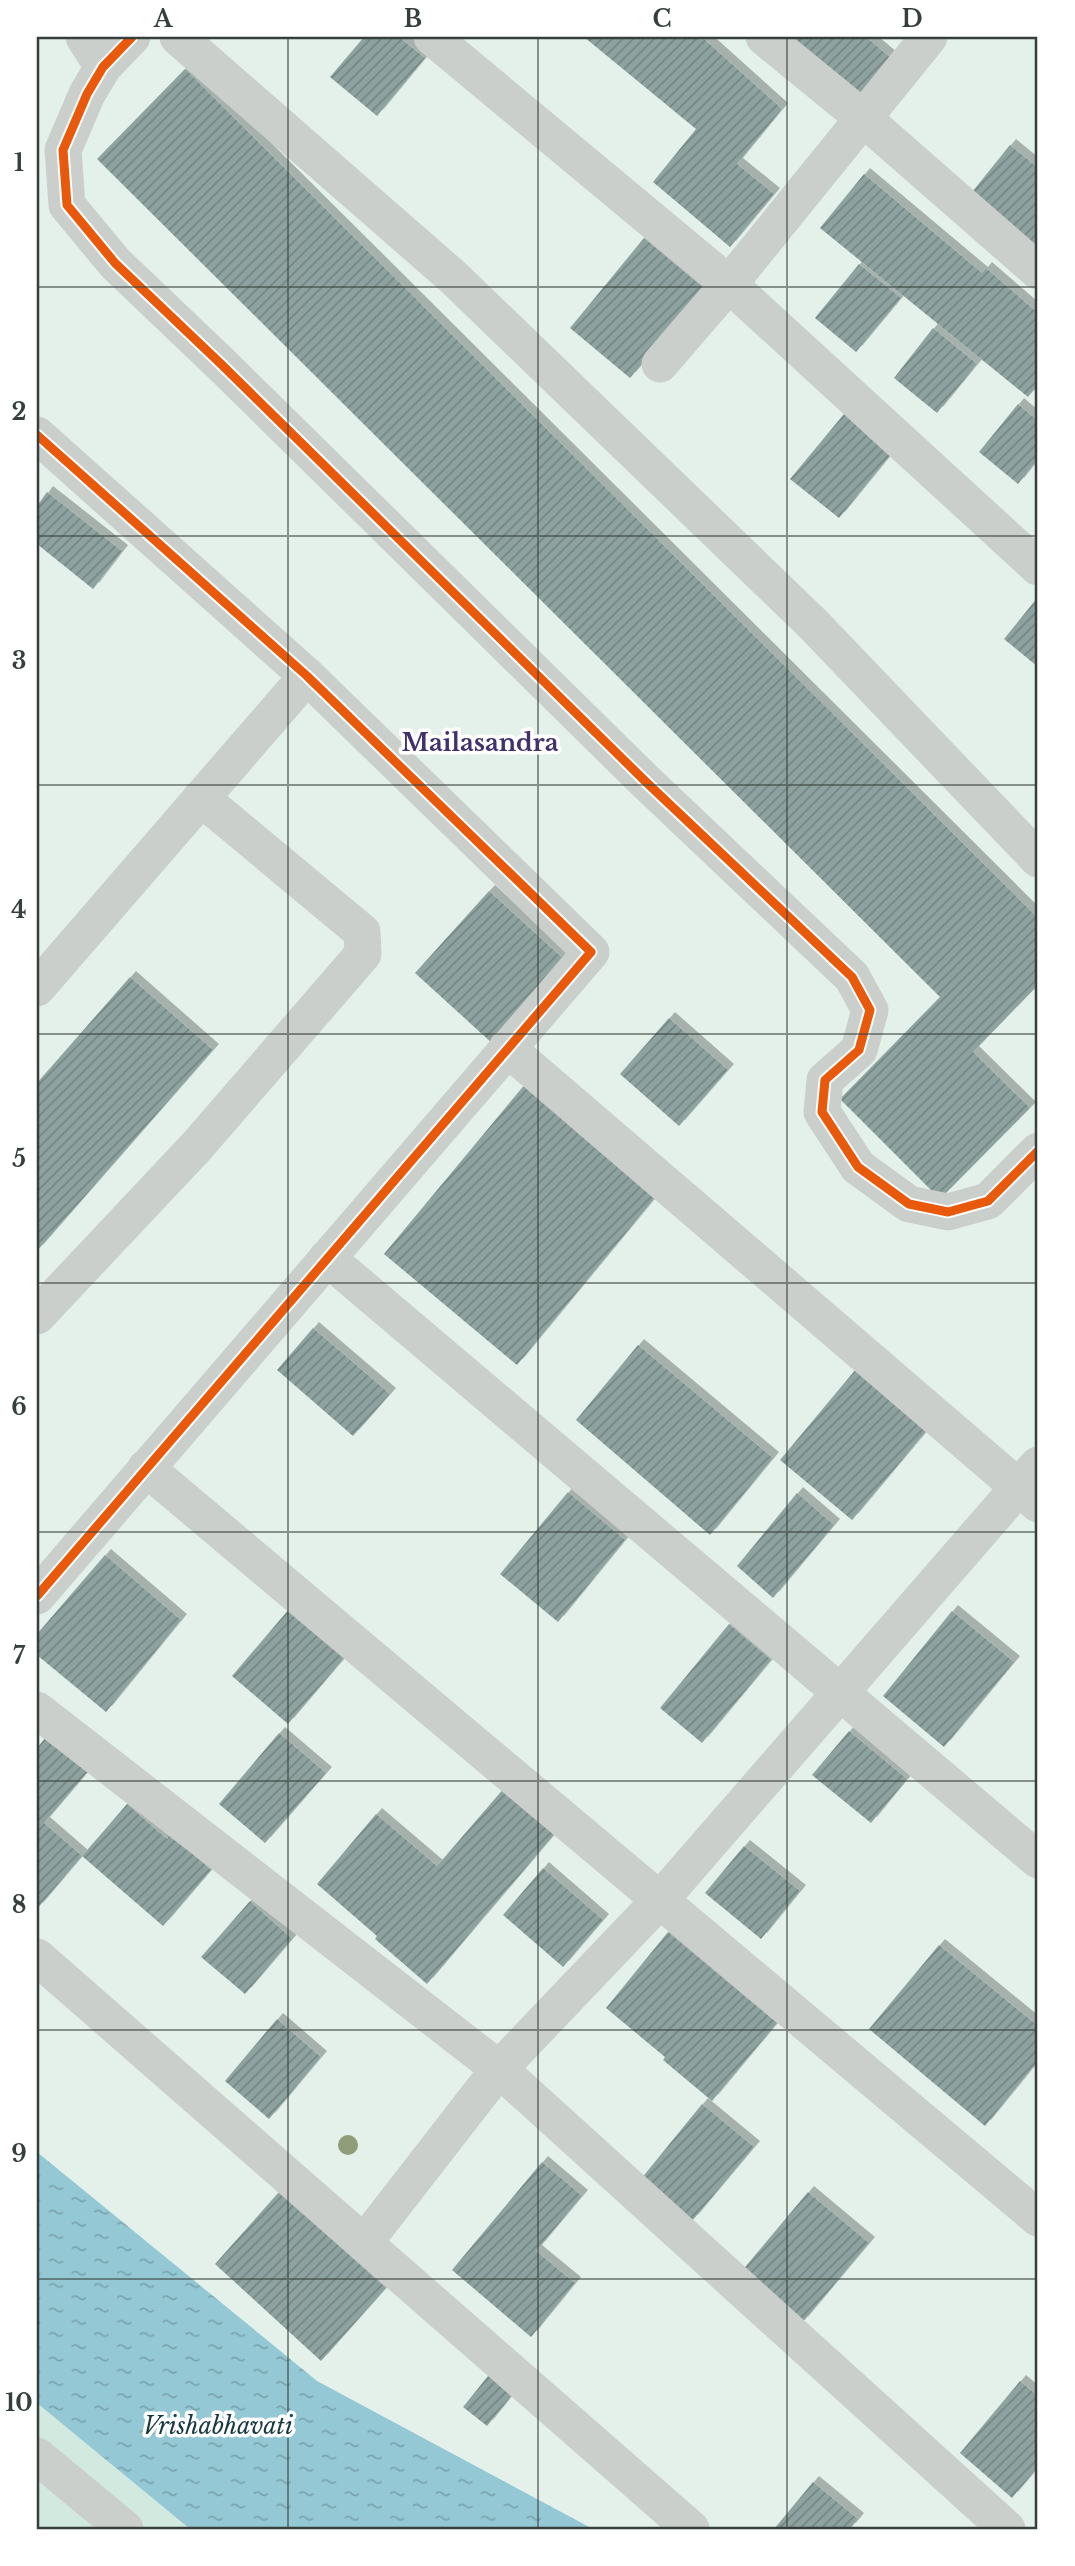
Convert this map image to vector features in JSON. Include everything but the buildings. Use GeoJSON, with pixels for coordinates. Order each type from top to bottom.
{"type":"FeatureCollection","features":[{"type":"Feature","properties":{"kind":"street"},"geometry":{"type":"LineString","coordinates":[[84,37],[103,67]]}},
{"type":"Feature","properties":{"kind":"street"},"geometry":{"type":"LineString","coordinates":[[132,37],[103,67],[87,94],[62,150],[67,205],[115,263],[635,771],[852,977],[870,1010],[859,1050],[825,1080],[822,1112],[858,1167],[909,1204],[948,1212],[988,1201],[1038,1151]]}},
{"type":"Feature","properties":{"kind":"street"},"geometry":{"type":"LineString","coordinates":[[178,37],[453,277],[813,624],[1038,859]]}},
{"type":"Feature","properties":{"kind":"street"},"geometry":{"type":"LineString","coordinates":[[432,37],[729,284],[1038,566]]}},
{"type":"Feature","properties":{"kind":"street"},"geometry":{"type":"LineString","coordinates":[[764,37],[863,118],[1038,271]]}},
{"type":"Feature","properties":{"kind":"street"},"geometry":{"type":"LineString","coordinates":[[660,364],[729,284],[929,37]]}},
{"type":"Feature","properties":{"kind":"street"},"geometry":{"type":"LineString","coordinates":[[37,435],[307,676],[591,952],[37,1596]]}},
{"type":"Feature","properties":{"kind":"street"},"geometry":{"type":"LineString","coordinates":[[37,988],[307,676]]}},
{"type":"Feature","properties":{"kind":"street"},"geometry":{"type":"LineString","coordinates":[[37,1316],[197,1146],[363,954],[362,932],[201,798]]}},
{"type":"Feature","properties":{"kind":"street"},"geometry":{"type":"LineString","coordinates":[[364,2243],[499,2069],[660,1900],[840,1693],[1032,1485],[508,1048]]}},
{"type":"Feature","properties":{"kind":"street"},"geometry":{"type":"LineString","coordinates":[[327,1258],[1038,1860]]}},
{"type":"Feature","properties":{"kind":"street"},"geometry":{"type":"LineString","coordinates":[[146,1468],[1038,2218]]}},
{"type":"Feature","properties":{"kind":"street"},"geometry":{"type":"LineString","coordinates":[[37,1710],[499,2069],[1007,2529]]}},
{"type":"Feature","properties":{"kind":"street"},"geometry":{"type":"LineString","coordinates":[[37,1957],[691,2529]]}},
{"type":"Feature","properties":{"kind":"street"},"geometry":{"type":"LineString","coordinates":[[37,2456],[125,2529]]}},
{"type":"Feature","properties":{"kind":"shaded area"},"geometry":{"type":"Polygon","coordinates":[[[37,2403],[190,2529],[37,2529],[37,2403]]]}},
{"type":"Feature","properties":{"kind":"water","name":"Vrishabhavati"},"geometry":{"type":"Polygon","coordinates":[[[37,2152],[317,2381],[593,2529],[190,2529],[37,2403],[37,2152]]]}},
{"type":"Feature","properties":{"kind":"cycle path"},"geometry":{"type":"LineString","coordinates":[[132,37],[103,67],[87,94],[63,150],[67,205],[115,263],[645,781],[852,977],[870,1010],[859,1050],[825,1080],[822,1112],[858,1167],[909,1204],[948,1212],[988,1201],[1038,1151]]}},
{"type":"Feature","properties":{"kind":"cycle path"},"geometry":{"type":"LineString","coordinates":[[37,435],[307,676],[591,952],[37,1596]]}},
{"type":"Feature","properties":{"kind":"district","name":"Mailasandra"},"geometry":{"type":"Point","coordinates":[480,743]}}]}
